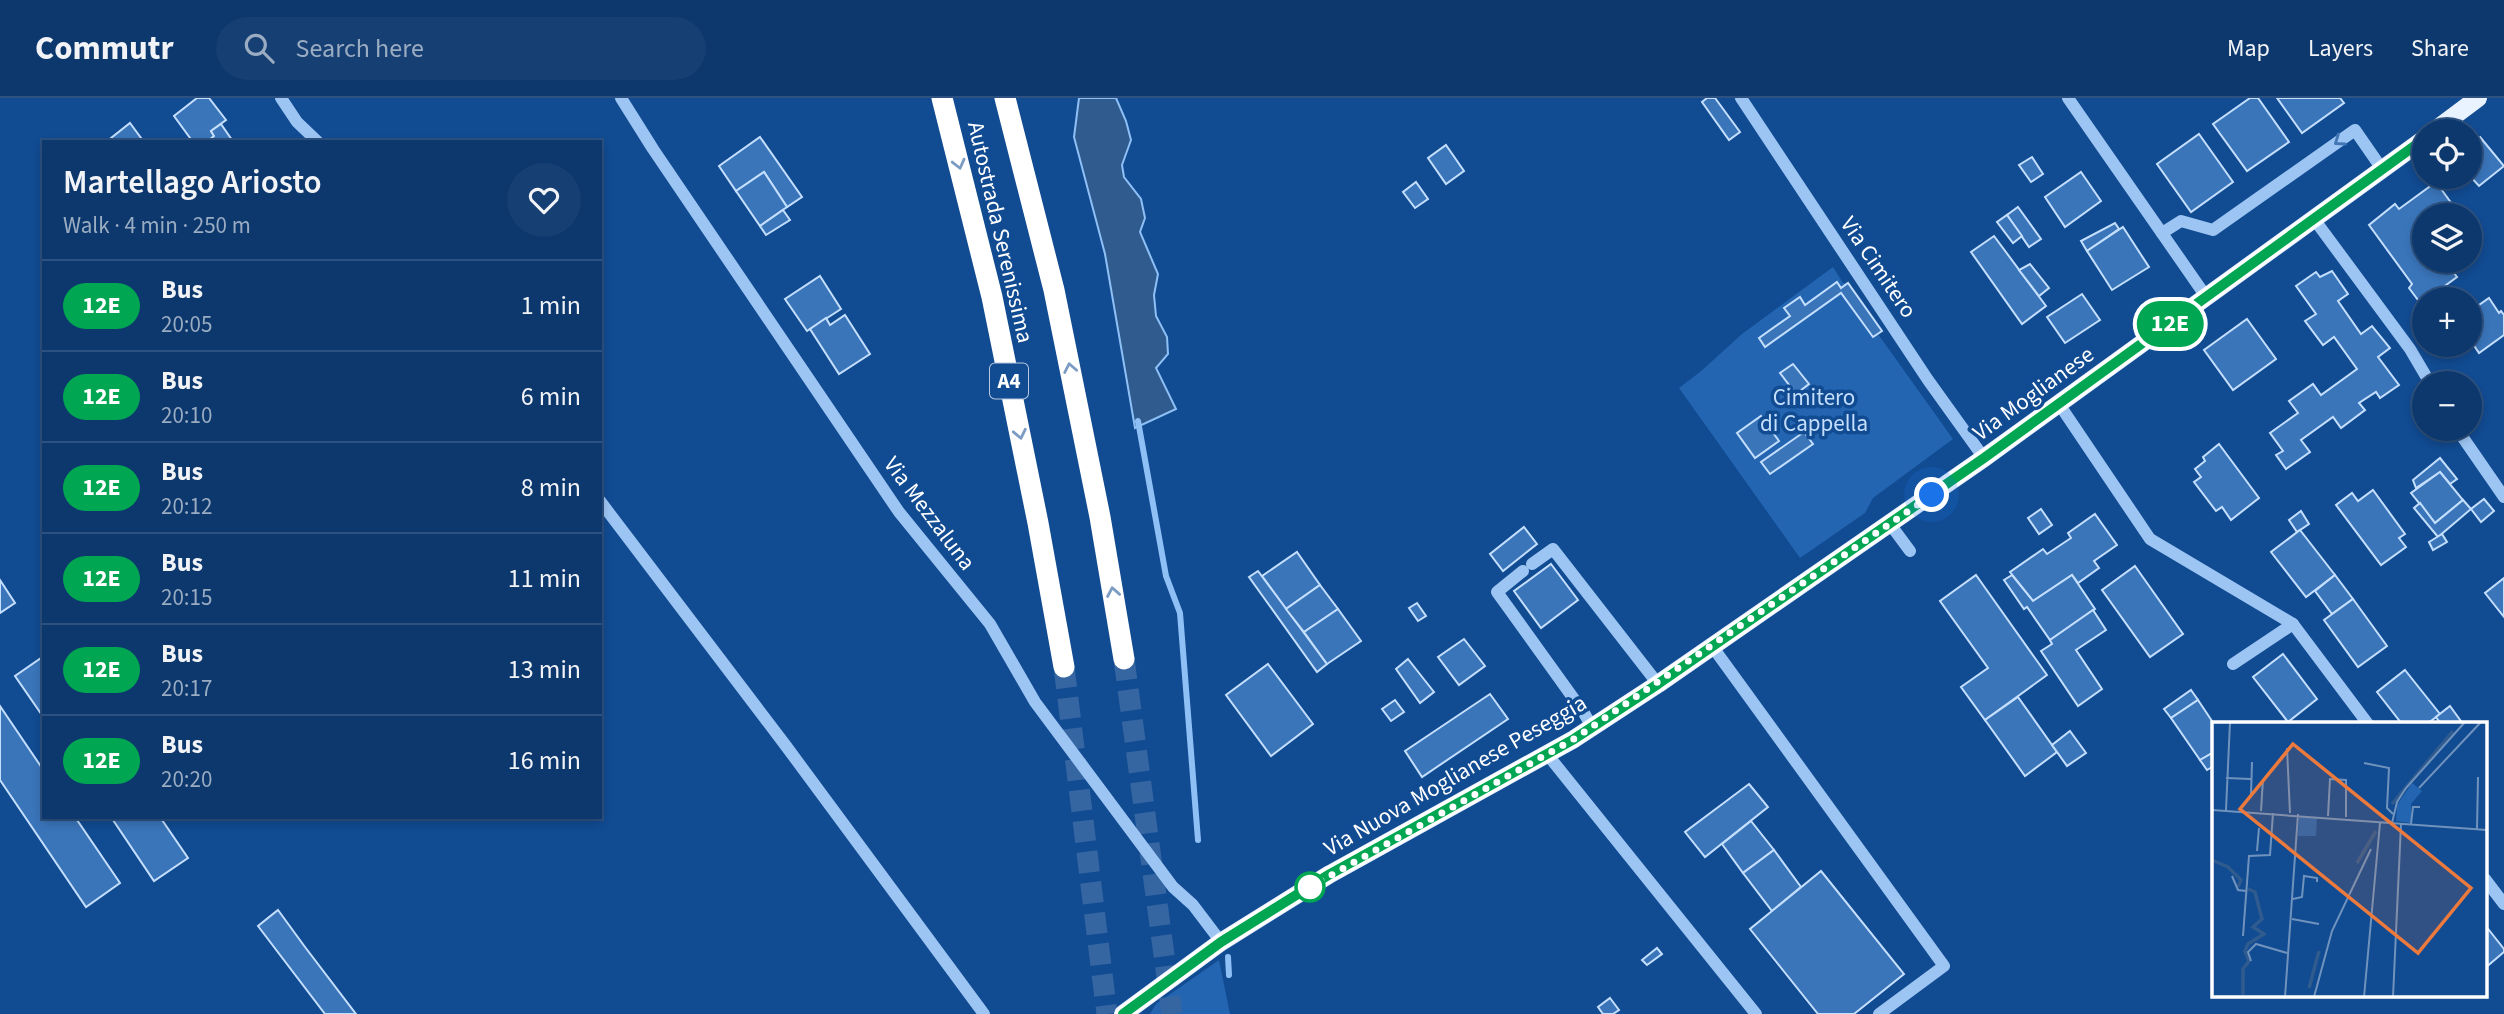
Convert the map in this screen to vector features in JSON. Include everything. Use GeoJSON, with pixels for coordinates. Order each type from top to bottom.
{"type":"FeatureCollection","features":[{"type":"Feature","properties":{"kind":"highway","name":"Autostrada Serenissima"},"geometry":{"type":"LineString","coordinates":[[942,98],[992,297],[1064,667]]}},
{"type":"Feature","properties":{"kind":"highway","name":"Autostrada Serenissima"},"geometry":{"type":"LineString","coordinates":[[1005,98],[1054,289],[1100,517],[1124,659]]}},
{"type":"Feature","properties":{"kind":"main road"},"geometry":{"type":"LineString","coordinates":[[2450,119],[2478,98]]}},
{"type":"Feature","properties":{"kind":"main road","name":"Via Moglianese"},"geometry":{"type":"LineString","coordinates":[[1811,578],[1984,458],[2412,148]]}},
{"type":"Feature","properties":{"kind":"main road","name":"Via Nuova Moglianese Peseggia"},"geometry":{"type":"LineString","coordinates":[[1123,1014],[1221,942],[1330,874],[1592,727],[1811,578]]}},
{"type":"Feature","properties":{"kind":"street"},"geometry":{"type":"LineString","coordinates":[[281,98],[297,121],[316,140]]}},
{"type":"Feature","properties":{"kind":"street","name":"Via Mezzaluna"},"geometry":{"type":"LineString","coordinates":[[621,98],[899,512],[990,624],[1035,702],[1173,887],[1193,905],[1221,942]]}},
{"type":"Feature","properties":{"kind":"street","name":"Via Cimitero"},"geometry":{"type":"LineString","coordinates":[[1741,98],[1984,458]]}},
{"type":"Feature","properties":{"kind":"street"},"geometry":{"type":"LineString","coordinates":[[2068,98],[2207,298]]}},
{"type":"Feature","properties":{"kind":"street"},"geometry":{"type":"LineString","coordinates":[[2162,233],[2181,221],[2213,230],[2355,130],[2382,169]]}},
{"type":"Feature","properties":{"kind":"street"},"geometry":{"type":"LineString","coordinates":[[2314,219],[2410,349],[2423,371]]}},
{"type":"Feature","properties":{"kind":"street"},"geometry":{"type":"LineString","coordinates":[[2059,404],[2150,539],[2293,624],[2367,722]]}},
{"type":"Feature","properties":{"kind":"street"},"geometry":{"type":"LineString","coordinates":[[2465,441],[2504,497]]}},
{"type":"Feature","properties":{"kind":"street"},"geometry":{"type":"LineString","coordinates":[[602,504],[985,1014]]}},
{"type":"Feature","properties":{"kind":"street"},"geometry":{"type":"LineString","coordinates":[[1890,524],[1910,551]]}},
{"type":"Feature","properties":{"kind":"street"},"geometry":{"type":"LineString","coordinates":[[1592,727],[1497,592],[1553,548],[1658,684]]}},
{"type":"Feature","properties":{"kind":"street"},"geometry":{"type":"LineString","coordinates":[[2233,664],[2293,624]]}},
{"type":"Feature","properties":{"kind":"street"},"geometry":{"type":"LineString","coordinates":[[1712,646],[1944,966],[1879,1014]]}},
{"type":"Feature","properties":{"kind":"street"},"geometry":{"type":"LineString","coordinates":[[1548,754],[1756,1014]]}},
{"type":"Feature","properties":{"kind":"street"},"geometry":{"type":"LineString","coordinates":[[2486,880],[2500,899]]}},
{"type":"Feature","properties":{"kind":"green space","name":"Cimitero di Cappella"},"geometry":{"type":"Polygon","coordinates":[[[1833,267],[1843,283],[1848,283],[1878,334],[1953,439],[1873,498],[1865,513],[1800,558],[1679,388],[1742,334],[1833,267]]]}},
{"type":"Feature","properties":{"kind":"green space"},"geometry":{"type":"Polygon","coordinates":[[[1219,960],[1230,1014],[1150,1014],[1156,1004],[1219,960]]]}},
{"type":"Feature","properties":{"kind":"shaded area"},"geometry":{"type":"Polygon","coordinates":[[[1079,98],[1116,98],[1131,140],[1122,165],[1124,177],[1141,199],[1145,218],[1140,232],[1158,274],[1154,295],[1156,316],[1167,337],[1168,354],[1156,368],[1176,409],[1135,428],[1105,254],[1074,137],[1079,98]]]}},
{"type":"Feature","properties":{"kind":"building"},"geometry":{"type":"Polygon","coordinates":[[[197,98],[209,98],[226,120],[211,131],[214,136],[209,140],[192,140],[174,116],[197,98]]]}},
{"type":"Feature","properties":{"kind":"building"},"geometry":{"type":"Polygon","coordinates":[[[1707,98],[1715,98],[1740,132],[1729,140],[1702,102],[1707,98]]]}},
{"type":"Feature","properties":{"kind":"building"},"geometry":{"type":"Polygon","coordinates":[[[2250,98],[2258,98],[2289,142],[2247,171],[2213,124],[2250,98]]]}},
{"type":"Feature","properties":{"kind":"building"},"geometry":{"type":"Polygon","coordinates":[[[2277,98],[2340,98],[2344,103],[2302,133],[2277,98]]]}},
{"type":"Feature","properties":{"kind":"building"},"geometry":{"type":"Polygon","coordinates":[[[130,123],[143,140],[109,140],[130,123]]]}},
{"type":"Feature","properties":{"kind":"building"},"geometry":{"type":"Polygon","coordinates":[[[221,124],[232,140],[209,140],[214,136],[211,131],[221,124]]]}},
{"type":"Feature","properties":{"kind":"building"},"geometry":{"type":"Polygon","coordinates":[[[2199,134],[2233,182],[2191,212],[2157,164],[2199,134]]]}},
{"type":"Feature","properties":{"kind":"building"},"geometry":{"type":"Polygon","coordinates":[[[760,137],[802,197],[787,207],[764,172],[736,191],[719,166],[760,137]]]}},
{"type":"Feature","properties":{"kind":"building"},"geometry":{"type":"Polygon","coordinates":[[[2482,139],[2504,166],[2482,184],[2482,139]]]}},
{"type":"Feature","properties":{"kind":"building"},"geometry":{"type":"Polygon","coordinates":[[[1446,145],[1464,171],[1446,184],[1428,158],[1446,145]]]}},
{"type":"Feature","properties":{"kind":"building"},"geometry":{"type":"Polygon","coordinates":[[[2032,157],[2043,174],[2031,182],[2019,165],[2032,157]]]}},
{"type":"Feature","properties":{"kind":"building"},"geometry":{"type":"Polygon","coordinates":[[[764,172],[787,207],[760,226],[736,191],[764,172]]]}},
{"type":"Feature","properties":{"kind":"building"},"geometry":{"type":"Polygon","coordinates":[[[2081,172],[2101,201],[2065,227],[2045,197],[2081,172]]]}},
{"type":"Feature","properties":{"kind":"building"},"geometry":{"type":"Polygon","coordinates":[[[1416,182],[1428,199],[1415,208],[1403,192],[1416,182]]]}},
{"type":"Feature","properties":{"kind":"building"},"geometry":{"type":"Polygon","coordinates":[[[2426,189],[2441,189],[2451,203],[2412,203],[2412,273],[2454,273],[2457,277],[2443,287],[2412,287],[2412,292],[2409,288],[2412,284],[2369,225],[2395,204],[2399,209],[2426,189]]]}},
{"type":"Feature","properties":{"kind":"building"},"geometry":{"type":"Polygon","coordinates":[[[2018,207],[2041,239],[2029,247],[2007,215],[2018,207]]]}},
{"type":"Feature","properties":{"kind":"building"},"geometry":{"type":"Polygon","coordinates":[[[783,210],[790,220],[766,235],[760,226],[783,210]]]}},
{"type":"Feature","properties":{"kind":"building"},"geometry":{"type":"Polygon","coordinates":[[[2007,215],[2022,236],[2013,243],[1997,222],[2007,215]]]}},
{"type":"Feature","properties":{"kind":"building"},"geometry":{"type":"Polygon","coordinates":[[[2115,223],[2119,229],[2087,251],[2081,241],[2115,223]]]}},
{"type":"Feature","properties":{"kind":"building"},"geometry":{"type":"Polygon","coordinates":[[[2123,227],[2149,267],[2112,290],[2087,251],[2123,227]]]}},
{"type":"Feature","properties":{"kind":"building"},"geometry":{"type":"Polygon","coordinates":[[[1994,236],[2046,306],[2022,324],[1971,252],[1994,236]]]}},
{"type":"Feature","properties":{"kind":"building"},"geometry":{"type":"Polygon","coordinates":[[[2030,264],[2049,288],[2039,296],[2019,270],[2030,264]]]}},
{"type":"Feature","properties":{"kind":"building"},"geometry":{"type":"Polygon","coordinates":[[[2332,271],[2348,294],[2338,301],[2361,334],[2372,326],[2390,348],[2378,357],[2399,385],[2380,398],[2376,392],[2359,403],[2365,410],[2341,428],[2333,417],[2301,440],[2310,452],[2286,469],[2276,455],[2283,451],[2270,433],[2298,413],[2289,401],[2313,384],[2321,395],[2357,369],[2334,337],[2323,345],[2305,321],[2316,314],[2296,286],[2316,272],[2320,277],[2332,271]]]}},
{"type":"Feature","properties":{"kind":"building"},"geometry":{"type":"Polygon","coordinates":[[[820,276],[841,309],[807,331],[785,299],[820,276]]]}},
{"type":"Feature","properties":{"kind":"building"},"geometry":{"type":"Polygon","coordinates":[[[1837,282],[1841,288],[1848,283],[1882,331],[1873,337],[1841,293],[1765,347],[1759,338],[1790,316],[1784,308],[1800,297],[1805,305],[1837,282]]]}},
{"type":"Feature","properties":{"kind":"building"},"geometry":{"type":"Polygon","coordinates":[[[2082,294],[2100,320],[2065,343],[2047,317],[2082,294]]]}},
{"type":"Feature","properties":{"kind":"building"},"geometry":{"type":"Polygon","coordinates":[[[2489,298],[2499,313],[2501,311],[2504,315],[2504,335],[2482,351],[2482,303],[2489,298]]]}},
{"type":"Feature","properties":{"kind":"building"},"geometry":{"type":"Polygon","coordinates":[[[845,315],[870,354],[839,374],[810,329],[826,318],[830,325],[845,315]]]}},
{"type":"Feature","properties":{"kind":"building"},"geometry":{"type":"Polygon","coordinates":[[[2247,319],[2276,359],[2233,390],[2204,350],[2247,319]]]}},
{"type":"Feature","properties":{"kind":"building"},"geometry":{"type":"Polygon","coordinates":[[[1793,364],[1809,384],[1796,394],[1780,373],[1793,364]]]}},
{"type":"Feature","properties":{"kind":"building"},"geometry":{"type":"Polygon","coordinates":[[[1761,416],[1779,441],[1755,458],[1737,433],[1761,416]]]}},
{"type":"Feature","properties":{"kind":"building"},"geometry":{"type":"Polygon","coordinates":[[[1804,432],[1813,444],[1770,474],[1761,462],[1804,432]]]}},
{"type":"Feature","properties":{"kind":"building"},"geometry":{"type":"Polygon","coordinates":[[[2219,444],[2259,498],[2231,520],[2222,507],[2216,511],[2194,482],[2201,477],[2195,469],[2205,461],[2203,457],[2219,444]]]}},
{"type":"Feature","properties":{"kind":"building"},"geometry":{"type":"Polygon","coordinates":[[[2440,458],[2457,479],[2450,484],[2440,472],[2416,488],[2413,480],[2440,458]]]}},
{"type":"Feature","properties":{"kind":"building"},"geometry":{"type":"Polygon","coordinates":[[[2440,472],[2463,500],[2435,523],[2411,493],[2440,472]]]}},
{"type":"Feature","properties":{"kind":"building"},"geometry":{"type":"Polygon","coordinates":[[[2373,490],[2405,534],[2399,538],[2406,547],[2381,565],[2336,505],[2352,493],[2358,501],[2373,490]]]}},
{"type":"Feature","properties":{"kind":"building"},"geometry":{"type":"Polygon","coordinates":[[[2484,499],[2494,511],[2481,522],[2471,509],[2484,499]]]}},
{"type":"Feature","properties":{"kind":"building"},"geometry":{"type":"Polygon","coordinates":[[[2463,500],[2471,509],[2438,537],[2414,508],[2420,503],[2435,523],[2463,500]]]}},
{"type":"Feature","properties":{"kind":"building"},"geometry":{"type":"Polygon","coordinates":[[[2041,509],[2052,525],[2039,534],[2028,518],[2041,509]]]}},
{"type":"Feature","properties":{"kind":"building"},"geometry":{"type":"Polygon","coordinates":[[[2301,511],[2309,524],[2297,532],[2289,520],[2301,511]]]}},
{"type":"Feature","properties":{"kind":"building"},"geometry":{"type":"Polygon","coordinates":[[[2095,514],[2117,545],[2094,561],[2099,568],[2078,583],[2072,575],[2033,601],[2010,572],[2043,549],[2047,554],[2071,538],[2068,533],[2095,514]]]}},
{"type":"Feature","properties":{"kind":"building"},"geometry":{"type":"Polygon","coordinates":[[[1524,527],[1537,544],[1503,571],[1490,554],[1524,527]]]}},
{"type":"Feature","properties":{"kind":"building"},"geometry":{"type":"Polygon","coordinates":[[[2300,530],[2335,575],[2306,597],[2271,552],[2300,530]]]}},
{"type":"Feature","properties":{"kind":"building"},"geometry":{"type":"Polygon","coordinates":[[[2442,534],[2447,542],[2433,550],[2429,542],[2442,534]]]}},
{"type":"Feature","properties":{"kind":"building"},"geometry":{"type":"Polygon","coordinates":[[[1297,552],[1320,585],[1286,609],[1262,576],[1297,552]]]}},
{"type":"Feature","properties":{"kind":"building"},"geometry":{"type":"Polygon","coordinates":[[[1551,564],[1578,600],[1541,628],[1514,591],[1551,564]]]}},
{"type":"Feature","properties":{"kind":"building"},"geometry":{"type":"Polygon","coordinates":[[[2135,566],[2183,634],[2150,657],[2102,590],[2135,566]]]}},
{"type":"Feature","properties":{"kind":"building"},"geometry":{"type":"Polygon","coordinates":[[[1258,571],[1327,664],[1317,672],[1249,577],[1258,571]]]}},
{"type":"Feature","properties":{"kind":"building"},"geometry":{"type":"Polygon","coordinates":[[[1976,575],[2047,675],[1985,720],[1961,687],[1988,668],[1940,601],[1976,575]]]}},
{"type":"Feature","properties":{"kind":"building"},"geometry":{"type":"Polygon","coordinates":[[[2012,575],[2033,601],[2072,575],[2095,609],[2050,640],[2004,580],[2012,575]]]}},
{"type":"Feature","properties":{"kind":"building"},"geometry":{"type":"Polygon","coordinates":[[[2335,575],[2353,599],[2332,614],[2315,591],[2335,575]]]}},
{"type":"Feature","properties":{"kind":"building"},"geometry":{"type":"Polygon","coordinates":[[[2504,578],[2504,617],[2485,593],[2504,578]]]}},
{"type":"Feature","properties":{"kind":"building"},"geometry":{"type":"Polygon","coordinates":[[[0,580],[15,603],[0,613],[0,580]]]}},
{"type":"Feature","properties":{"kind":"building"},"geometry":{"type":"Polygon","coordinates":[[[1320,585],[1338,609],[1304,632],[1286,609],[1320,585]]]}},
{"type":"Feature","properties":{"kind":"building"},"geometry":{"type":"Polygon","coordinates":[[[2353,599],[2387,646],[2358,667],[2324,620],[2353,599]]]}},
{"type":"Feature","properties":{"kind":"building"},"geometry":{"type":"Polygon","coordinates":[[[1417,603],[1426,616],[1418,621],[1409,608],[1417,603]]]}},
{"type":"Feature","properties":{"kind":"building"},"geometry":{"type":"Polygon","coordinates":[[[1338,609],[1361,641],[1327,664],[1304,632],[1338,609]]]}},
{"type":"Feature","properties":{"kind":"building"},"geometry":{"type":"Polygon","coordinates":[[[2093,610],[2106,630],[2076,650],[2102,689],[2078,706],[2041,651],[2052,644],[2050,640],[2093,610]]]}},
{"type":"Feature","properties":{"kind":"building"},"geometry":{"type":"Polygon","coordinates":[[[1464,639],[1485,666],[1459,685],[1438,657],[1464,639]]]}},
{"type":"Feature","properties":{"kind":"building"},"geometry":{"type":"Polygon","coordinates":[[[2283,654],[2317,699],[2288,722],[2253,677],[2283,654]]]}},
{"type":"Feature","properties":{"kind":"building"},"geometry":{"type":"Polygon","coordinates":[[[42,657],[42,715],[15,676],[42,657]]]}},
{"type":"Feature","properties":{"kind":"building"},"geometry":{"type":"Polygon","coordinates":[[[1408,659],[1434,692],[1420,703],[1396,669],[1408,659]]]}},
{"type":"Feature","properties":{"kind":"building"},"geometry":{"type":"Polygon","coordinates":[[[1268,664],[1313,724],[1271,756],[1226,695],[1268,664]]]}},
{"type":"Feature","properties":{"kind":"building"},"geometry":{"type":"Polygon","coordinates":[[[2405,670],[2440,714],[2430,722],[2400,722],[2377,692],[2405,670]]]}},
{"type":"Feature","properties":{"kind":"building"},"geometry":{"type":"Polygon","coordinates":[[[2191,690],[2198,700],[2171,718],[2164,709],[2191,690]]]}},
{"type":"Feature","properties":{"kind":"building"},"geometry":{"type":"Polygon","coordinates":[[[1490,694],[1508,719],[1422,777],[1405,751],[1490,694]]]}},
{"type":"Feature","properties":{"kind":"building"},"geometry":{"type":"Polygon","coordinates":[[[2018,697],[2057,752],[2025,776],[1985,720],[2018,697]]]}},
{"type":"Feature","properties":{"kind":"building"},"geometry":{"type":"Polygon","coordinates":[[[1395,700],[1404,712],[1391,721],[1382,709],[1395,700]]]}},
{"type":"Feature","properties":{"kind":"building"},"geometry":{"type":"Polygon","coordinates":[[[2198,700],[2213,722],[2212,753],[2200,760],[2171,718],[2198,700]]]}},
{"type":"Feature","properties":{"kind":"building"},"geometry":{"type":"Polygon","coordinates":[[[0,706],[42,768],[42,819],[76,819],[120,883],[86,907],[0,780],[0,706]]]}},
{"type":"Feature","properties":{"kind":"building"},"geometry":{"type":"Polygon","coordinates":[[[2450,706],[2462,722],[2440,722],[2436,717],[2450,706]]]}},
{"type":"Feature","properties":{"kind":"building"},"geometry":{"type":"Polygon","coordinates":[[[2070,731],[2086,753],[2067,766],[2052,745],[2070,731]]]}},
{"type":"Feature","properties":{"kind":"building"},"geometry":{"type":"Polygon","coordinates":[[[2212,753],[2212,767],[2207,770],[2200,760],[2212,753]]]}},
{"type":"Feature","properties":{"kind":"building"},"geometry":{"type":"Polygon","coordinates":[[[1749,784],[1768,807],[1705,857],[1685,832],[1749,784]]]}},
{"type":"Feature","properties":{"kind":"building"},"geometry":{"type":"Polygon","coordinates":[[[112,819],[161,819],[188,858],[154,881],[112,819]]]}},
{"type":"Feature","properties":{"kind":"building"},"geometry":{"type":"Polygon","coordinates":[[[1751,821],[1774,850],[1743,873],[1722,844],[1751,821]]]}},
{"type":"Feature","properties":{"kind":"building"},"geometry":{"type":"Polygon","coordinates":[[[1774,850],[1801,887],[1772,911],[1743,873],[1774,850]]]}},
{"type":"Feature","properties":{"kind":"building"},"geometry":{"type":"Polygon","coordinates":[[[1821,871],[1904,974],[1854,1014],[1818,1014],[1750,929],[1821,871]]]}},
{"type":"Feature","properties":{"kind":"building"},"geometry":{"type":"Polygon","coordinates":[[[278,910],[356,1014],[325,1014],[258,926],[278,910]]]}},
{"type":"Feature","properties":{"kind":"building"},"geometry":{"type":"Polygon","coordinates":[[[2486,926],[2504,949],[2504,952],[2486,967],[2486,926]]]}},
{"type":"Feature","properties":{"kind":"building"},"geometry":{"type":"Polygon","coordinates":[[[1657,948],[1662,954],[1647,965],[1642,960],[1657,948]]]}},
{"type":"Feature","properties":{"kind":"building"},"geometry":{"type":"Polygon","coordinates":[[[1610,998],[1619,1010],[1613,1014],[1603,1014],[1598,1007],[1610,998]]]}},
{"type":"Feature","properties":{"kind":"waterway"},"geometry":{"type":"LineString","coordinates":[[1138,421],[1166,576],[1180,613],[1198,840]]}},
{"type":"Feature","properties":{"kind":"waterway"},"geometry":{"type":"LineString","coordinates":[[1228,957],[1229,975]]}},
{"type":"Feature","properties":{"kind":"tunnel"},"geometry":{"type":"LineString","coordinates":[[1124,659],[1172,1014]]}},
{"type":"Feature","properties":{"kind":"tunnel"},"geometry":{"type":"LineString","coordinates":[[1064,667],[1107,1014]]}},
{"type":"Feature","properties":{"kind":"bus line","name":"12E"},"geometry":{"type":"LineString","coordinates":[[1123,1014],[1221,942],[1330,874],[1574,739],[1658,684],[1984,458],[2412,148]]}},
{"type":"Feature","properties":{"kind":"route"},"geometry":{"type":"LineString","coordinates":[[1310,887],[1574,739],[1932,495]]}}]}
